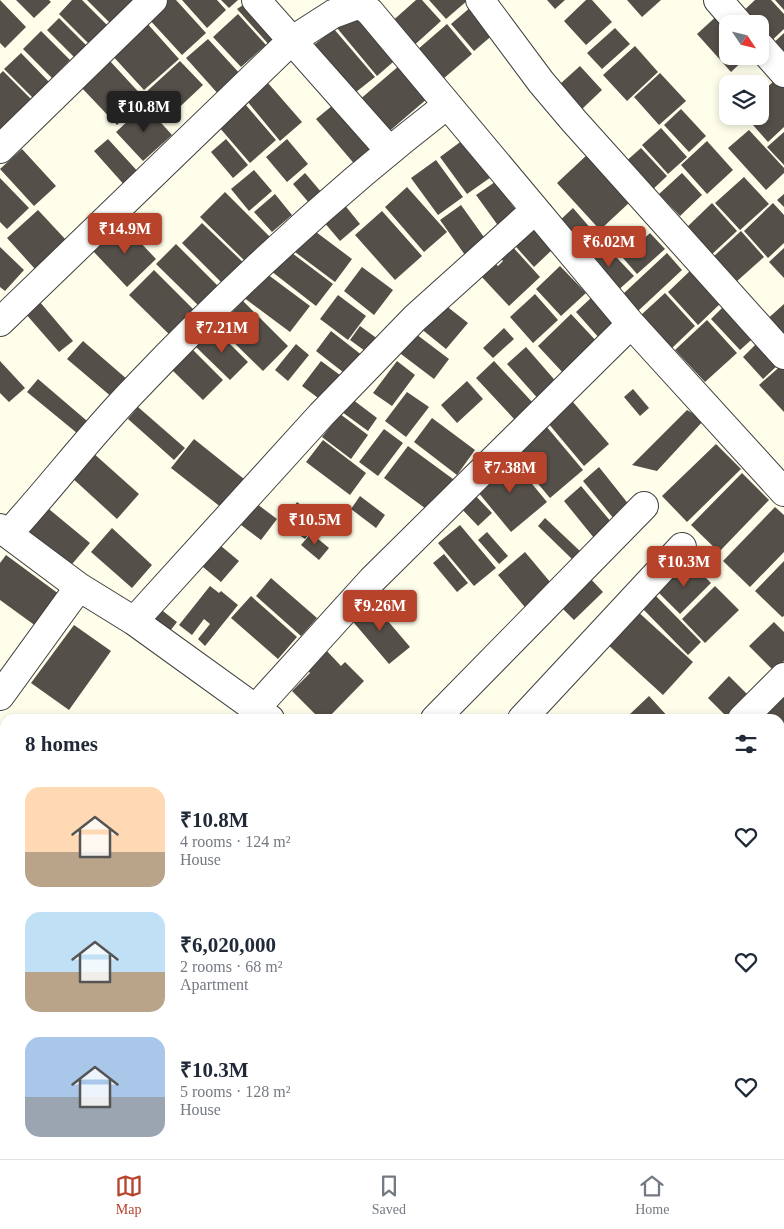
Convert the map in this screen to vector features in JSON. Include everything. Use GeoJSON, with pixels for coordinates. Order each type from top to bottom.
{"type":"FeatureCollection","features":[{"type":"Feature","properties":{"kind":"street"},"geometry":{"type":"LineString","coordinates":[[0,149],[154,0]]}},
{"type":"Feature","properties":{"kind":"street"},"geometry":{"type":"LineString","coordinates":[[256,0],[389,150]]}},
{"type":"Feature","properties":{"kind":"street"},"geometry":{"type":"LineString","coordinates":[[480,0],[541,82],[569,115],[784,355]]}},
{"type":"Feature","properties":{"kind":"street"},"geometry":{"type":"LineString","coordinates":[[718,0],[732,15]]}},
{"type":"Feature","properties":{"kind":"street"},"geometry":{"type":"LineString","coordinates":[[0,322],[291,41],[332,14],[360,4],[370,12],[631,324],[784,492]]}},
{"type":"Feature","properties":{"kind":"street"},"geometry":{"type":"LineString","coordinates":[[769,56],[784,73]]}},
{"type":"Feature","properties":{"kind":"street"},"geometry":{"type":"LineString","coordinates":[[447,105],[389,150],[256,268],[135,388],[4,530],[79,587],[134,621],[263,713],[372,580],[631,324]]}},
{"type":"Feature","properties":{"kind":"street"},"geometry":{"type":"LineString","coordinates":[[134,621],[321,415],[414,318],[535,210]]}},
{"type":"Feature","properties":{"kind":"street"},"geometry":{"type":"LineString","coordinates":[[440,714],[644,506]]}},
{"type":"Feature","properties":{"kind":"street"},"geometry":{"type":"LineString","coordinates":[[527,714],[682,548]]}},
{"type":"Feature","properties":{"kind":"street"},"geometry":{"type":"LineString","coordinates":[[0,696],[79,587]]}},
{"type":"Feature","properties":{"kind":"street"},"geometry":{"type":"LineString","coordinates":[[747,714],[784,677]]}},
{"type":"Feature","properties":{"kind":"building"},"geometry":{"type":"Polygon","coordinates":[[[0,0],[26,27],[5,48],[0,43],[0,0]]]}},
{"type":"Feature","properties":{"kind":"building"},"geometry":{"type":"Polygon","coordinates":[[[16,0],[49,0],[51,2],[34,18],[16,0]]]}},
{"type":"Feature","properties":{"kind":"building"},"geometry":{"type":"Polygon","coordinates":[[[72,0],[82,0],[111,29],[92,47],[59,14],[72,0]]]}},
{"type":"Feature","properties":{"kind":"building"},"geometry":{"type":"Polygon","coordinates":[[[87,0],[136,0],[111,24],[87,0]]]}},
{"type":"Feature","properties":{"kind":"building"},"geometry":{"type":"Polygon","coordinates":[[[166,0],[176,0],[206,33],[182,55],[147,17],[166,0]]]}},
{"type":"Feature","properties":{"kind":"building"},"geometry":{"type":"Polygon","coordinates":[[[182,0],[217,0],[226,10],[207,28],[182,0]]]}},
{"type":"Feature","properties":{"kind":"building"},"geometry":{"type":"Polygon","coordinates":[[[221,0],[238,0],[229,8],[221,0]]]}},
{"type":"Feature","properties":{"kind":"building"},"geometry":{"type":"Polygon","coordinates":[[[416,0],[422,0],[441,21],[410,49],[389,24],[416,0]]]}},
{"type":"Feature","properties":{"kind":"building"},"geometry":{"type":"Polygon","coordinates":[[[429,0],[468,0],[446,19],[429,0]]]}},
{"type":"Feature","properties":{"kind":"building"},"geometry":{"type":"Polygon","coordinates":[[[547,0],[565,0],[555,9],[547,0]]]}},
{"type":"Feature","properties":{"kind":"building"},"geometry":{"type":"Polygon","coordinates":[[[586,0],[592,0],[612,22],[586,45],[564,21],[586,0]]]}},
{"type":"Feature","properties":{"kind":"building"},"geometry":{"type":"Polygon","coordinates":[[[627,0],[661,0],[642,17],[627,0]]]}},
{"type":"Feature","properties":{"kind":"building"},"geometry":{"type":"Polygon","coordinates":[[[755,0],[771,0],[784,14],[784,29],[769,43],[769,15],[739,15],[755,0]]]}},
{"type":"Feature","properties":{"kind":"building"},"geometry":{"type":"Polygon","coordinates":[[[775,0],[784,0],[784,10],[775,0]]]}},
{"type":"Feature","properties":{"kind":"building"},"geometry":{"type":"Polygon","coordinates":[[[249,1],[280,37],[271,47],[237,9],[249,1]]]}},
{"type":"Feature","properties":{"kind":"building"},"geometry":{"type":"Polygon","coordinates":[[[472,6],[495,33],[474,51],[451,24],[472,6]]]}},
{"type":"Feature","properties":{"kind":"building"},"geometry":{"type":"Polygon","coordinates":[[[360,9],[400,56],[377,76],[337,28],[360,9]]]}},
{"type":"Feature","properties":{"kind":"building"},"geometry":{"type":"Polygon","coordinates":[[[720,13],[719,59],[697,34],[720,13]]]}},
{"type":"Feature","properties":{"kind":"building"},"geometry":{"type":"Polygon","coordinates":[[[238,14],[266,45],[241,67],[213,37],[238,14]]]}},
{"type":"Feature","properties":{"kind":"building"},"geometry":{"type":"Polygon","coordinates":[[[59,18],[90,49],[78,61],[47,30],[59,18]]]}},
{"type":"Feature","properties":{"kind":"building"},"geometry":{"type":"Polygon","coordinates":[[[145,21],[179,59],[144,90],[110,53],[145,21]]]}},
{"type":"Feature","properties":{"kind":"building"},"geometry":{"type":"Polygon","coordinates":[[[447,24],[472,54],[443,79],[417,50],[447,24]]]}},
{"type":"Feature","properties":{"kind":"building"},"geometry":{"type":"Polygon","coordinates":[[[615,28],[630,44],[602,69],[587,53],[615,28]]]}},
{"type":"Feature","properties":{"kind":"building"},"geometry":{"type":"Polygon","coordinates":[[[334,29],[375,77],[351,96],[310,48],[334,29]]]}},
{"type":"Feature","properties":{"kind":"building"},"geometry":{"type":"Polygon","coordinates":[[[41,31],[70,60],[52,78],[23,49],[41,31]]]}},
{"type":"Feature","properties":{"kind":"building"},"geometry":{"type":"Polygon","coordinates":[[[784,33],[784,64],[769,47],[784,33]]]}},
{"type":"Feature","properties":{"kind":"building"},"geometry":{"type":"Polygon","coordinates":[[[208,39],[242,76],[220,96],[186,58],[208,39]]]}},
{"type":"Feature","properties":{"kind":"building"},"geometry":{"type":"Polygon","coordinates":[[[635,46],[658,72],[627,101],[603,75],[635,46]]]}},
{"type":"Feature","properties":{"kind":"building"},"geometry":{"type":"Polygon","coordinates":[[[21,53],[52,85],[36,101],[4,69],[21,53]]]}},
{"type":"Feature","properties":{"kind":"building"},"geometry":{"type":"Polygon","coordinates":[[[109,60],[145,99],[117,125],[80,86],[109,60]]]}},
{"type":"Feature","properties":{"kind":"building"},"geometry":{"type":"Polygon","coordinates":[[[180,61],[203,85],[168,118],[145,93],[180,61]]]}},
{"type":"Feature","properties":{"kind":"building"},"geometry":{"type":"Polygon","coordinates":[[[400,65],[428,98],[386,134],[358,101],[400,65]]]}},
{"type":"Feature","properties":{"kind":"building"},"geometry":{"type":"Polygon","coordinates":[[[725,65],[738,65],[731,72],[725,65]]]}},
{"type":"Feature","properties":{"kind":"building"},"geometry":{"type":"Polygon","coordinates":[[[580,66],[602,90],[582,109],[560,84],[580,66]]]}},
{"type":"Feature","properties":{"kind":"building"},"geometry":{"type":"Polygon","coordinates":[[[3,71],[31,99],[0,130],[0,74],[3,71]]]}},
{"type":"Feature","properties":{"kind":"building"},"geometry":{"type":"Polygon","coordinates":[[[660,73],[686,101],[659,125],[634,97],[660,73]]]}},
{"type":"Feature","properties":{"kind":"building"},"geometry":{"type":"Polygon","coordinates":[[[776,79],[784,88],[784,127],[768,142],[753,125],[769,125],[769,86],[776,79]]]}},
{"type":"Feature","properties":{"kind":"building"},"geometry":{"type":"Polygon","coordinates":[[[268,83],[302,122],[280,141],[247,101],[268,83]]]}},
{"type":"Feature","properties":{"kind":"building"},"geometry":{"type":"Polygon","coordinates":[[[338,101],[379,150],[357,167],[316,119],[338,101]]]}},
{"type":"Feature","properties":{"kind":"building"},"geometry":{"type":"Polygon","coordinates":[[[245,104],[276,140],[250,163],[219,127],[245,104]]]}},
{"type":"Feature","properties":{"kind":"building"},"geometry":{"type":"Polygon","coordinates":[[[145,105],[172,135],[143,161],[116,132],[145,105]]]}},
{"type":"Feature","properties":{"kind":"building"},"geometry":{"type":"Polygon","coordinates":[[[681,109],[706,136],[689,152],[664,125],[681,109]]]}},
{"type":"Feature","properties":{"kind":"building"},"geometry":{"type":"Polygon","coordinates":[[[661,128],[687,157],[668,174],[642,145],[661,128]]]}},
{"type":"Feature","properties":{"kind":"building"},"geometry":{"type":"Polygon","coordinates":[[[749,130],[784,168],[784,173],[766,190],[728,148],[749,130]]]}},
{"type":"Feature","properties":{"kind":"building"},"geometry":{"type":"Polygon","coordinates":[[[784,132],[784,165],[767,147],[784,132]]]}},
{"type":"Feature","properties":{"kind":"building"},"geometry":{"type":"Polygon","coordinates":[[[467,137],[494,175],[467,194],[440,157],[467,137]]]}},
{"type":"Feature","properties":{"kind":"building"},"geometry":{"type":"Polygon","coordinates":[[[108,139],[141,175],[127,188],[94,151],[108,139]]]}},
{"type":"Feature","properties":{"kind":"building"},"geometry":{"type":"Polygon","coordinates":[[[226,139],[248,165],[233,178],[211,152],[226,139]]]}},
{"type":"Feature","properties":{"kind":"building"},"geometry":{"type":"Polygon","coordinates":[[[287,139],[308,164],[287,182],[266,157],[287,139]]]}},
{"type":"Feature","properties":{"kind":"building"},"geometry":{"type":"Polygon","coordinates":[[[707,141],[733,170],[707,194],[681,165],[707,141]]]}},
{"type":"Feature","properties":{"kind":"building"},"geometry":{"type":"Polygon","coordinates":[[[641,148],[667,176],[650,192],[624,163],[641,148]]]}},
{"type":"Feature","properties":{"kind":"building"},"geometry":{"type":"Polygon","coordinates":[[[22,149],[56,186],[34,206],[0,169],[22,149]]]}},
{"type":"Feature","properties":{"kind":"building"},"geometry":{"type":"Polygon","coordinates":[[[588,154],[631,201],[600,230],[557,183],[588,154]]]}},
{"type":"Feature","properties":{"kind":"building"},"geometry":{"type":"Polygon","coordinates":[[[436,160],[463,197],[438,215],[411,178],[436,160]]]}},
{"type":"Feature","properties":{"kind":"building"},"geometry":{"type":"Polygon","coordinates":[[[254,170],[272,191],[249,211],[231,189],[254,170]]]}},
{"type":"Feature","properties":{"kind":"building"},"geometry":{"type":"Polygon","coordinates":[[[305,173],[328,200],[315,210],[293,184],[305,173]]]}},
{"type":"Feature","properties":{"kind":"building"},"geometry":{"type":"Polygon","coordinates":[[[682,173],[702,195],[680,216],[659,194],[682,173]]]}},
{"type":"Feature","properties":{"kind":"building"},"geometry":{"type":"Polygon","coordinates":[[[744,177],[769,204],[740,230],[715,203],[744,177]]]}},
{"type":"Feature","properties":{"kind":"building"},"geometry":{"type":"Polygon","coordinates":[[[0,178],[29,208],[7,229],[0,222],[0,178]]]}},
{"type":"Feature","properties":{"kind":"building"},"geometry":{"type":"Polygon","coordinates":[[[495,182],[521,217],[502,231],[476,195],[495,182]]]}},
{"type":"Feature","properties":{"kind":"building"},"geometry":{"type":"Polygon","coordinates":[[[407,187],[447,232],[424,252],[385,207],[407,187]]]}},
{"type":"Feature","properties":{"kind":"building"},"geometry":{"type":"Polygon","coordinates":[[[225,192],[273,240],[249,265],[200,217],[225,192]]]}},
{"type":"Feature","properties":{"kind":"building"},"geometry":{"type":"Polygon","coordinates":[[[275,194],[292,215],[272,232],[254,212],[275,194]]]}},
{"type":"Feature","properties":{"kind":"building"},"geometry":{"type":"Polygon","coordinates":[[[784,194],[784,207],[777,200],[784,194]]]}},
{"type":"Feature","properties":{"kind":"building"},"geometry":{"type":"Polygon","coordinates":[[[339,198],[360,224],[340,241],[318,215],[339,198]]]}},
{"type":"Feature","properties":{"kind":"building"},"geometry":{"type":"Polygon","coordinates":[[[712,203],[737,231],[710,256],[685,229],[712,203]]]}},
{"type":"Feature","properties":{"kind":"building"},"geometry":{"type":"Polygon","coordinates":[[[773,203],[784,215],[784,243],[768,258],[744,231],[773,203]]]}},
{"type":"Feature","properties":{"kind":"building"},"geometry":{"type":"Polygon","coordinates":[[[461,205],[486,240],[465,255],[440,220],[461,205]]]}},
{"type":"Feature","properties":{"kind":"building"},"geometry":{"type":"Polygon","coordinates":[[[573,208],[599,238],[582,254],[555,225],[573,208]]]}},
{"type":"Feature","properties":{"kind":"building"},"geometry":{"type":"Polygon","coordinates":[[[38,210],[66,240],[35,269],[7,238],[38,210]]]}},
{"type":"Feature","properties":{"kind":"building"},"geometry":{"type":"Polygon","coordinates":[[[382,211],[422,256],[395,280],[355,235],[382,211]]]}},
{"type":"Feature","properties":{"kind":"building"},"geometry":{"type":"Polygon","coordinates":[[[530,222],[554,248],[534,267],[510,240],[530,222]]]}},
{"type":"Feature","properties":{"kind":"building"},"geometry":{"type":"Polygon","coordinates":[[[122,223],[156,259],[127,287],[93,251],[122,223]]]}},
{"type":"Feature","properties":{"kind":"building"},"geometry":{"type":"Polygon","coordinates":[[[202,223],[248,267],[227,288],[182,243],[202,223]]]}},
{"type":"Feature","properties":{"kind":"building"},"geometry":{"type":"Polygon","coordinates":[[[308,226],[352,259],[335,282],[291,249],[308,226]]]}},
{"type":"Feature","properties":{"kind":"building"},"geometry":{"type":"Polygon","coordinates":[[[741,231],[764,257],[736,282],[713,257],[741,231]]]}},
{"type":"Feature","properties":{"kind":"building"},"geometry":{"type":"Polygon","coordinates":[[[650,233],[665,249],[637,274],[623,258],[650,233]]]}},
{"type":"Feature","properties":{"kind":"building"},"geometry":{"type":"Polygon","coordinates":[[[603,243],[634,276],[615,293],[585,260],[603,243]]]}},
{"type":"Feature","properties":{"kind":"building"},"geometry":{"type":"Polygon","coordinates":[[[176,244],[223,291],[204,311],[156,264],[176,244]]]}},
{"type":"Feature","properties":{"kind":"building"},"geometry":{"type":"Polygon","coordinates":[[[511,245],[540,277],[509,306],[480,275],[493,262],[498,266],[503,261],[499,256],[511,245]]]}},
{"type":"Feature","properties":{"kind":"building"},"geometry":{"type":"Polygon","coordinates":[[[0,247],[24,270],[5,291],[0,287],[0,247]]]}},
{"type":"Feature","properties":{"kind":"building"},"geometry":{"type":"Polygon","coordinates":[[[784,248],[784,278],[769,262],[784,248]]]}},
{"type":"Feature","properties":{"kind":"building"},"geometry":{"type":"Polygon","coordinates":[[[288,250],[333,284],[316,306],[271,271],[288,250]]]}},
{"type":"Feature","properties":{"kind":"building"},"geometry":{"type":"Polygon","coordinates":[[[667,253],[682,270],[638,311],[623,294],[667,253]]]}},
{"type":"Feature","properties":{"kind":"building"},"geometry":{"type":"Polygon","coordinates":[[[560,266],[586,293],[561,316],[536,289],[560,266]]]}},
{"type":"Feature","properties":{"kind":"building"},"geometry":{"type":"Polygon","coordinates":[[[362,267],[393,290],[374,315],[344,291],[362,267]]]}},
{"type":"Feature","properties":{"kind":"building"},"geometry":{"type":"Polygon","coordinates":[[[692,269],[722,302],[698,325],[668,292],[692,269]]]}},
{"type":"Feature","properties":{"kind":"building"},"geometry":{"type":"Polygon","coordinates":[[[154,270],[198,314],[174,339],[129,295],[154,270]]]}},
{"type":"Feature","properties":{"kind":"building"},"geometry":{"type":"Polygon","coordinates":[[[263,271],[310,306],[290,332],[243,297],[263,271]]]}},
{"type":"Feature","properties":{"kind":"building"},"geometry":{"type":"Polygon","coordinates":[[[665,293],[695,326],[671,349],[641,315],[665,293]]]}},
{"type":"Feature","properties":{"kind":"building"},"geometry":{"type":"Polygon","coordinates":[[[535,294],[558,320],[533,343],[510,317],[535,294]]]}},
{"type":"Feature","properties":{"kind":"building"},"geometry":{"type":"Polygon","coordinates":[[[338,295],[366,316],[348,340],[320,319],[338,295]]]}},
{"type":"Feature","properties":{"kind":"building"},"geometry":{"type":"Polygon","coordinates":[[[593,296],[617,322],[600,339],[576,312],[593,296]]]}},
{"type":"Feature","properties":{"kind":"building"},"geometry":{"type":"Polygon","coordinates":[[[39,301],[73,341],[59,352],[25,313],[39,301]]]}},
{"type":"Feature","properties":{"kind":"building"},"geometry":{"type":"Polygon","coordinates":[[[243,301],[288,346],[263,371],[218,327],[243,301]]]}},
{"type":"Feature","properties":{"kind":"building"},"geometry":{"type":"Polygon","coordinates":[[[440,301],[468,323],[446,349],[419,327],[440,301]]]}},
{"type":"Feature","properties":{"kind":"building"},"geometry":{"type":"Polygon","coordinates":[[[729,301],[759,333],[740,350],[711,319],[729,301]]]}},
{"type":"Feature","properties":{"kind":"building"},"geometry":{"type":"Polygon","coordinates":[[[784,304],[784,344],[764,322],[784,304]]]}},
{"type":"Feature","properties":{"kind":"building"},"geometry":{"type":"Polygon","coordinates":[[[571,314],[599,344],[565,375],[538,346],[571,314]]]}},
{"type":"Feature","properties":{"kind":"building"},"geometry":{"type":"Polygon","coordinates":[[[707,320],[737,353],[705,382],[675,350],[707,320]]]}},
{"type":"Feature","properties":{"kind":"building"},"geometry":{"type":"Polygon","coordinates":[[[360,326],[382,342],[372,356],[350,340],[360,326]]]}},
{"type":"Feature","properties":{"kind":"building"},"geometry":{"type":"Polygon","coordinates":[[[214,328],[248,362],[230,380],[196,347],[214,328]]]}},
{"type":"Feature","properties":{"kind":"building"},"geometry":{"type":"Polygon","coordinates":[[[504,328],[514,339],[493,358],[483,348],[504,328]]]}},
{"type":"Feature","properties":{"kind":"building"},"geometry":{"type":"Polygon","coordinates":[[[331,331],[363,356],[348,376],[316,351],[331,331]]]}},
{"type":"Feature","properties":{"kind":"building"},"geometry":{"type":"Polygon","coordinates":[[[412,331],[449,359],[434,379],[397,351],[412,331]]]}},
{"type":"Feature","properties":{"kind":"building"},"geometry":{"type":"Polygon","coordinates":[[[83,341],[128,380],[113,398],[67,359],[83,341]]]}},
{"type":"Feature","properties":{"kind":"building"},"geometry":{"type":"Polygon","coordinates":[[[757,343],[778,365],[763,379],[743,357],[757,343]]]}},
{"type":"Feature","properties":{"kind":"building"},"geometry":{"type":"Polygon","coordinates":[[[296,344],[309,355],[288,381],[275,370],[296,344]]]}},
{"type":"Feature","properties":{"kind":"building"},"geometry":{"type":"Polygon","coordinates":[[[526,347],[559,385],[541,402],[507,364],[526,347]]]}},
{"type":"Feature","properties":{"kind":"building"},"geometry":{"type":"Polygon","coordinates":[[[192,349],[223,380],[203,400],[172,370],[192,349]]]}},
{"type":"Feature","properties":{"kind":"building"},"geometry":{"type":"Polygon","coordinates":[[[0,361],[25,388],[9,402],[0,393],[0,361]]]}},
{"type":"Feature","properties":{"kind":"building"},"geometry":{"type":"Polygon","coordinates":[[[321,361],[344,378],[325,403],[302,386],[321,361]]]}},
{"type":"Feature","properties":{"kind":"building"},"geometry":{"type":"Polygon","coordinates":[[[397,361],[415,375],[392,406],[373,393],[397,361]]]}},
{"type":"Feature","properties":{"kind":"building"},"geometry":{"type":"Polygon","coordinates":[[[494,361],[533,403],[515,420],[476,378],[494,361]]]}},
{"type":"Feature","properties":{"kind":"building"},"geometry":{"type":"Polygon","coordinates":[[[784,363],[784,412],[759,385],[784,363]]]}},
{"type":"Feature","properties":{"kind":"building"},"geometry":{"type":"Polygon","coordinates":[[[38,379],[93,426],[83,438],[27,392],[38,379]]]}},
{"type":"Feature","properties":{"kind":"building"},"geometry":{"type":"Polygon","coordinates":[[[467,381],[483,399],[457,423],[441,405],[467,381]]]}},
{"type":"Feature","properties":{"kind":"building"},"geometry":{"type":"Polygon","coordinates":[[[633,389],[649,408],[640,416],[624,397],[633,389]]]}},
{"type":"Feature","properties":{"kind":"building"},"geometry":{"type":"Polygon","coordinates":[[[407,392],[429,407],[406,437],[385,421],[407,392]]]}},
{"type":"Feature","properties":{"kind":"building"},"geometry":{"type":"Polygon","coordinates":[[[352,399],[377,418],[368,431],[342,412],[352,399]]]}},
{"type":"Feature","properties":{"kind":"building"},"geometry":{"type":"Polygon","coordinates":[[[573,402],[609,444],[584,466],[548,423],[573,402]]]}},
{"type":"Feature","properties":{"kind":"building"},"geometry":{"type":"Polygon","coordinates":[[[138,407],[185,448],[174,460],[128,419],[138,407]]]}},
{"type":"Feature","properties":{"kind":"building"},"geometry":{"type":"Polygon","coordinates":[[[687,410],[704,420],[657,471],[632,465],[687,410]]]}},
{"type":"Feature","properties":{"kind":"building"},"geometry":{"type":"Polygon","coordinates":[[[340,414],[368,435],[351,459],[322,437],[340,414]]]}},
{"type":"Feature","properties":{"kind":"building"},"geometry":{"type":"Polygon","coordinates":[[[432,418],[475,450],[457,475],[414,442],[432,418]]]}},
{"type":"Feature","properties":{"kind":"building"},"geometry":{"type":"Polygon","coordinates":[[[546,426],[583,470],[550,498],[513,454],[546,426]]]}},
{"type":"Feature","properties":{"kind":"building"},"geometry":{"type":"Polygon","coordinates":[[[384,429],[403,443],[378,476],[359,462],[384,429]]]}},
{"type":"Feature","properties":{"kind":"building"},"geometry":{"type":"Polygon","coordinates":[[[194,439],[244,479],[222,508],[171,468],[194,439]]]}},
{"type":"Feature","properties":{"kind":"building"},"geometry":{"type":"Polygon","coordinates":[[[323,440],[366,473],[350,495],[306,462],[323,440]]]}},
{"type":"Feature","properties":{"kind":"building"},"geometry":{"type":"Polygon","coordinates":[[[716,444],[741,469],[687,522],[662,496],[716,444]]]}},
{"type":"Feature","properties":{"kind":"building"},"geometry":{"type":"Polygon","coordinates":[[[408,446],[457,482],[433,514],[384,478],[408,446]]]}},
{"type":"Feature","properties":{"kind":"building"},"geometry":{"type":"Polygon","coordinates":[[[92,452],[139,494],[117,519],[70,476],[92,452]]]}},
{"type":"Feature","properties":{"kind":"building"},"geometry":{"type":"Polygon","coordinates":[[[509,456],[547,502],[511,532],[473,486],[509,456]]]}},
{"type":"Feature","properties":{"kind":"building"},"geometry":{"type":"Polygon","coordinates":[[[599,467],[630,506],[614,519],[583,481],[599,467]]]}},
{"type":"Feature","properties":{"kind":"building"},"geometry":{"type":"Polygon","coordinates":[[[742,473],[769,500],[719,552],[691,525],[742,473]]]}},
{"type":"Feature","properties":{"kind":"building"},"geometry":{"type":"Polygon","coordinates":[[[581,486],[612,523],[594,538],[564,501],[581,486]]]}},
{"type":"Feature","properties":{"kind":"building"},"geometry":{"type":"Polygon","coordinates":[[[471,491],[492,513],[478,526],[457,504],[471,491]]]}},
{"type":"Feature","properties":{"kind":"building"},"geometry":{"type":"Polygon","coordinates":[[[360,496],[385,515],[376,528],[351,509],[360,496]]]}},
{"type":"Feature","properties":{"kind":"building"},"geometry":{"type":"Polygon","coordinates":[[[297,502],[320,519],[305,539],[282,523],[297,502]]]}},
{"type":"Feature","properties":{"kind":"building"},"geometry":{"type":"Polygon","coordinates":[[[257,504],[277,519],[261,540],[241,525],[257,504]]]}},
{"type":"Feature","properties":{"kind":"building"},"geometry":{"type":"Polygon","coordinates":[[[44,505],[90,543],[67,570],[21,532],[44,505]]]}},
{"type":"Feature","properties":{"kind":"building"},"geometry":{"type":"Polygon","coordinates":[[[775,507],[784,515],[784,552],[750,587],[723,561],[775,507]]]}},
{"type":"Feature","properties":{"kind":"building"},"geometry":{"type":"Polygon","coordinates":[[[545,518],[581,552],[573,560],[538,526],[545,518]]]}},
{"type":"Feature","properties":{"kind":"building"},"geometry":{"type":"Polygon","coordinates":[[[460,525],[496,568],[474,586],[438,543],[460,525]]]}},
{"type":"Feature","properties":{"kind":"building"},"geometry":{"type":"Polygon","coordinates":[[[112,528],[152,565],[132,588],[91,552],[112,528]]]}},
{"type":"Feature","properties":{"kind":"building"},"geometry":{"type":"Polygon","coordinates":[[[487,532],[508,556],[499,564],[478,540],[487,532]]]}},
{"type":"Feature","properties":{"kind":"building"},"geometry":{"type":"Polygon","coordinates":[[[311,533],[329,548],[319,560],[301,545],[311,533]]]}},
{"type":"Feature","properties":{"kind":"building"},"geometry":{"type":"Polygon","coordinates":[[[215,541],[239,561],[221,582],[197,562],[215,541]]]}},
{"type":"Feature","properties":{"kind":"building"},"geometry":{"type":"Polygon","coordinates":[[[525,552],[556,589],[529,612],[498,575],[525,552]]]}},
{"type":"Feature","properties":{"kind":"building"},"geometry":{"type":"Polygon","coordinates":[[[444,554],[468,583],[457,592],[433,563],[444,554]]]}},
{"type":"Feature","properties":{"kind":"building"},"geometry":{"type":"Polygon","coordinates":[[[6,555],[63,597],[40,629],[0,600],[0,563],[6,555]]]}},
{"type":"Feature","properties":{"kind":"building"},"geometry":{"type":"Polygon","coordinates":[[[689,561],[711,583],[680,614],[658,592],[689,561]]]}},
{"type":"Feature","properties":{"kind":"building"},"geometry":{"type":"Polygon","coordinates":[[[784,561],[784,616],[782,617],[755,591],[784,561]]]}},
{"type":"Feature","properties":{"kind":"building"},"geometry":{"type":"Polygon","coordinates":[[[588,576],[603,592],[574,620],[559,605],[588,576]]]}},
{"type":"Feature","properties":{"kind":"building"},"geometry":{"type":"Polygon","coordinates":[[[271,578],[317,618],[301,636],[256,596],[271,578]]]}},
{"type":"Feature","properties":{"kind":"building"},"geometry":{"type":"Polygon","coordinates":[[[210,586],[219,593],[221,591],[238,605],[205,646],[198,639],[210,624],[204,619],[192,635],[179,625],[210,586]]]}},
{"type":"Feature","properties":{"kind":"building"},"geometry":{"type":"Polygon","coordinates":[[[715,586],[739,610],[705,643],[682,619],[715,586]]]}},
{"type":"Feature","properties":{"kind":"building"},"geometry":{"type":"Polygon","coordinates":[[[655,595],[701,642],[688,655],[642,608],[655,595]]]}},
{"type":"Feature","properties":{"kind":"building"},"geometry":{"type":"Polygon","coordinates":[[[251,596],[297,637],[278,659],[231,618],[251,596]]]}},
{"type":"Feature","properties":{"kind":"building"},"geometry":{"type":"Polygon","coordinates":[[[370,600],[410,647],[389,664],[349,617],[370,600]]]}},
{"type":"Feature","properties":{"kind":"building"},"geometry":{"type":"Polygon","coordinates":[[[159,608],[177,622],[170,631],[152,617],[159,608]]]}},
{"type":"Feature","properties":{"kind":"building"},"geometry":{"type":"Polygon","coordinates":[[[636,610],[693,662],[663,695],[606,643],[636,610]]]}},
{"type":"Feature","properties":{"kind":"building"},"geometry":{"type":"Polygon","coordinates":[[[774,622],[784,632],[784,661],[774,671],[749,646],[774,622]]]}},
{"type":"Feature","properties":{"kind":"building"},"geometry":{"type":"Polygon","coordinates":[[[74,625],[111,651],[69,710],[31,683],[74,625]]]}},
{"type":"Feature","properties":{"kind":"building"},"geometry":{"type":"Polygon","coordinates":[[[325,649],[341,666],[345,662],[364,681],[332,714],[315,714],[292,691],[310,673],[306,668],[325,649]]]}},
{"type":"Feature","properties":{"kind":"building"},"geometry":{"type":"Polygon","coordinates":[[[729,676],[751,698],[734,714],[724,714],[708,698],[729,676]]]}},
{"type":"Feature","properties":{"kind":"building"},"geometry":{"type":"Polygon","coordinates":[[[784,687],[784,714],[763,714],[784,687]]]}},
{"type":"Feature","properties":{"kind":"building"},"geometry":{"type":"Polygon","coordinates":[[[649,696],[665,714],[630,714],[649,696]]]}}]}
